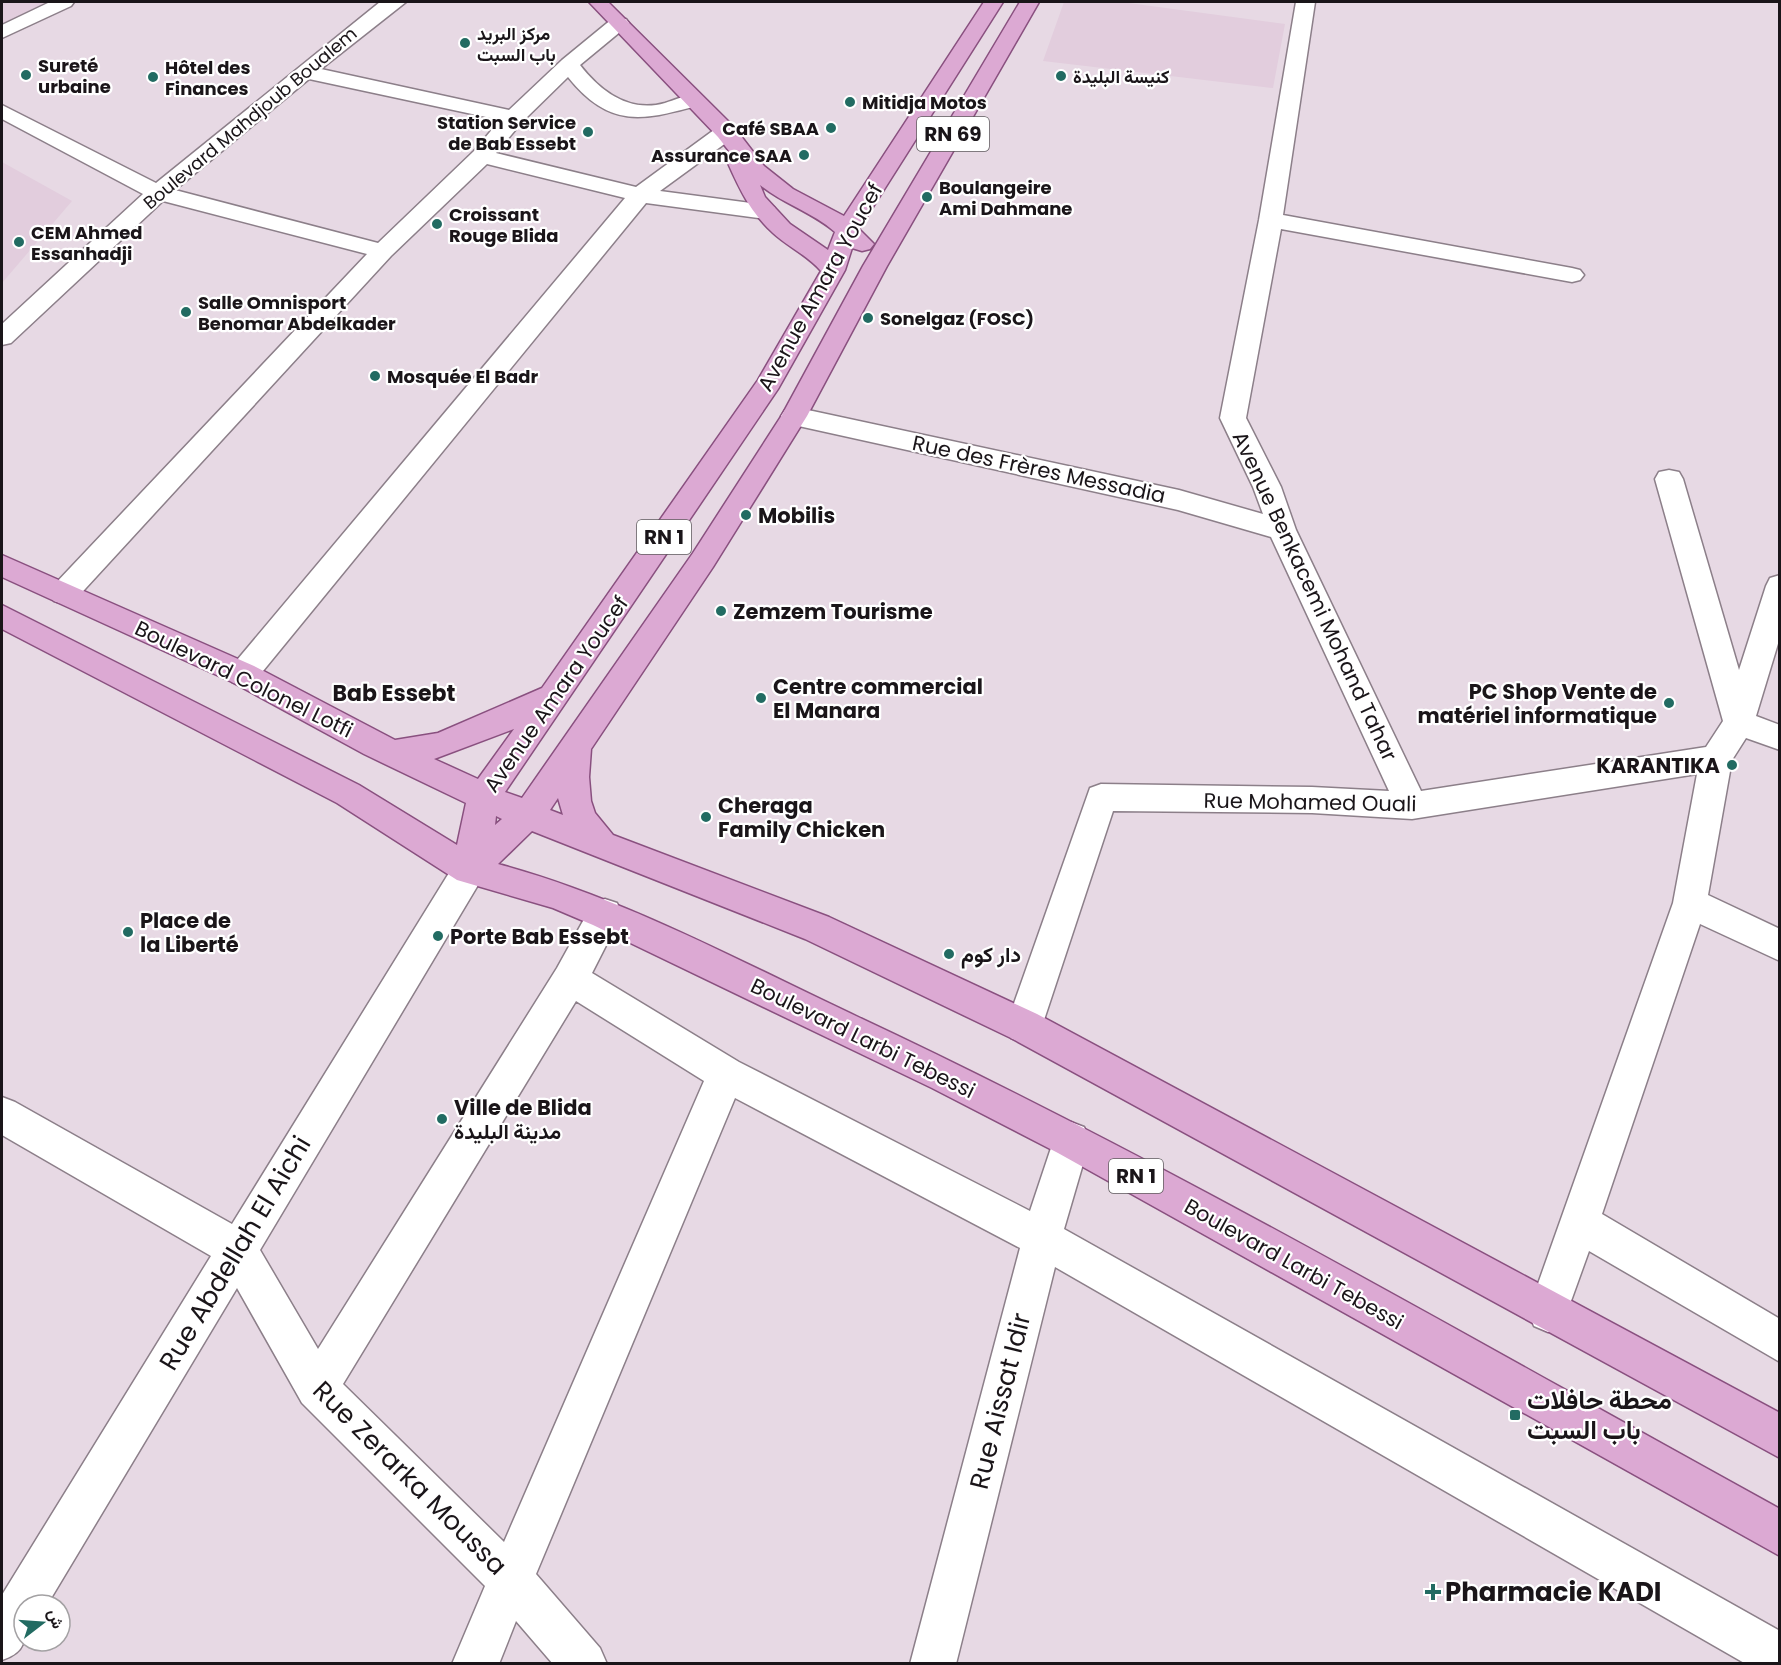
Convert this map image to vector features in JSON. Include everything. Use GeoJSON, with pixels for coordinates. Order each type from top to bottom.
{"type":"FeatureCollection","features":[{"type":"Feature","properties":{"kind":"main road"},"geometry":{"type":"LineString","coordinates":[[598,2],[726,132],[756,171],[785,194],[830,216],[863,245],[875,266]]}},
{"type":"Feature","properties":{"kind":"main road","name":"Avenue Amara Youcef"},"geometry":{"type":"LineString","coordinates":[[469,870],[484,797],[769,383],[833,270],[847,230],[993,2]]}},
{"type":"Feature","properties":{"kind":"main road","name":"Avenue Amara Youcef"},"geometry":{"type":"LineString","coordinates":[[575,748],[703,560],[794,416],[875,266],[1030,2]]}},
{"type":"Feature","properties":{"kind":"main road"},"geometry":{"type":"LineString","coordinates":[[726,132],[755,200],[782,229],[816,251],[833,270]]}},
{"type":"Feature","properties":{"kind":"main road"},"geometry":{"type":"LineString","coordinates":[[785,194],[840,195],[876,182]]}},
{"type":"Feature","properties":{"kind":"main road","name":"Boulevard Colonel Lotfi"},"geometry":{"type":"LineString","coordinates":[[2,565],[243,674],[393,753],[484,797]]}},
{"type":"Feature","properties":{"kind":"main road"},"geometry":{"type":"LineString","coordinates":[[2,616],[348,794],[469,870]]}},
{"type":"Feature","properties":{"kind":"main road"},"geometry":{"type":"LineString","coordinates":[[393,753],[441,745],[519,714],[553,696]]}},
{"type":"Feature","properties":{"kind":"main road","name":"RN 1"},"geometry":{"type":"LineString","coordinates":[[469,870],[528,815],[575,748]]}},
{"type":"Feature","properties":{"kind":"main road","name":"RN 1"},"geometry":{"type":"LineString","coordinates":[[575,748],[571,775],[577,811],[582,826],[601,845]]}},
{"type":"Feature","properties":{"kind":"main road"},"geometry":{"type":"LineString","coordinates":[[484,797],[528,815]]}},
{"type":"Feature","properties":{"kind":"main road","name":"RN 1"},"geometry":{"type":"LineString","coordinates":[[528,815],[817,928],[1024,1026],[1779,1437]]}},
{"type":"Feature","properties":{"kind":"main road","name":"Boulevard Larbi Tebessi"},"geometry":{"type":"LineString","coordinates":[[469,870],[558,896],[606,914],[945,1076],[1071,1140],[1779,1534]]}},
{"type":"Feature","properties":{"kind":"street"},"geometry":{"type":"LineString","coordinates":[[2,32],[64,2]]}},
{"type":"Feature","properties":{"kind":"street","name":"Avenue Benkacemi Mohand Tahar"},"geometry":{"type":"LineString","coordinates":[[1305,2],[1271,220],[1233,418],[1267,487],[1282,530],[1412,806]]}},
{"type":"Feature","properties":{"kind":"street","name":"Boulevard Mahdjoub Boualem"},"geometry":{"type":"LineString","coordinates":[[2,337],[158,194],[384,4]]}},
{"type":"Feature","properties":{"kind":"street"},"geometry":{"type":"LineString","coordinates":[[64,593],[383,251],[482,156],[514,117],[569,64],[619,23]]}},
{"type":"Feature","properties":{"kind":"street"},"geometry":{"type":"LineString","coordinates":[[569,64],[586,88],[613,104],[645,113],[694,101]]}},
{"type":"Feature","properties":{"kind":"street"},"geometry":{"type":"LineString","coordinates":[[304,72],[514,117]]}},
{"type":"Feature","properties":{"kind":"street"},"geometry":{"type":"LineString","coordinates":[[2,111],[158,194],[383,251]]}},
{"type":"Feature","properties":{"kind":"street"},"geometry":{"type":"LineString","coordinates":[[243,674],[640,195],[726,132]]}},
{"type":"Feature","properties":{"kind":"street"},"geometry":{"type":"LineString","coordinates":[[482,156],[640,195],[766,212]]}},
{"type":"Feature","properties":{"kind":"street"},"geometry":{"type":"LineString","coordinates":[[1271,220],[1572,274]]}},
{"type":"Feature","properties":{"kind":"street","name":"Rue des Frères Messadia"},"geometry":{"type":"LineString","coordinates":[[794,416],[1179,500],[1282,530]]}},
{"type":"Feature","properties":{"kind":"street"},"geometry":{"type":"LineString","coordinates":[[1669,479],[1739,722]]}},
{"type":"Feature","properties":{"kind":"street"},"geometry":{"type":"LineString","coordinates":[[1548,1312],[1690,903],[1716,758],[1739,722],[1779,586]]}},
{"type":"Feature","properties":{"kind":"street"},"geometry":{"type":"LineString","coordinates":[[1739,722],[1779,738]]}},
{"type":"Feature","properties":{"kind":"street","name":"Rue Mohamed Ouali"},"geometry":{"type":"LineString","coordinates":[[1024,1026],[1101,797],[1312,800],[1412,806],[1716,758]]}},
{"type":"Feature","properties":{"kind":"street","name":"Rue Abdellah El Aichi"},"geometry":{"type":"LineString","coordinates":[[2,1637],[469,870]]}},
{"type":"Feature","properties":{"kind":"street"},"geometry":{"type":"LineString","coordinates":[[1690,903],[1779,946]]}},
{"type":"Feature","properties":{"kind":"street"},"geometry":{"type":"LineString","coordinates":[[317,1389],[570,980],[606,914]]}},
{"type":"Feature","properties":{"kind":"street"},"geometry":{"type":"LineString","coordinates":[[570,980],[726,1074],[1042,1238],[1779,1657]]}},
{"type":"Feature","properties":{"kind":"street"},"geometry":{"type":"LineString","coordinates":[[475,1664],[726,1074]]}},
{"type":"Feature","properties":{"kind":"street"},"geometry":{"type":"LineString","coordinates":[[2,1114],[237,1249]]}},
{"type":"Feature","properties":{"kind":"street","name":"Rue Aissat Idir"},"geometry":{"type":"LineString","coordinates":[[933,1664],[1042,1238],[1071,1140]]}},
{"type":"Feature","properties":{"kind":"street"},"geometry":{"type":"LineString","coordinates":[[1579,1223],[1779,1342]]}},
{"type":"Feature","properties":{"kind":"street","name":"Rue Zerarka Moussa"},"geometry":{"type":"LineString","coordinates":[[237,1249],[317,1389],[512,1581],[584,1664]]}},
{"type":"Feature","properties":{"kind":"shaded area"},"geometry":{"type":"Polygon","coordinates":[[[2,2],[47,2],[2,24],[2,2]]]}},
{"type":"Feature","properties":{"kind":"shaded area"},"geometry":{"type":"Polygon","coordinates":[[[1064,2],[1121,2],[1285,24],[1273,88],[1043,61],[1064,2]]]}},
{"type":"Feature","properties":{"kind":"shaded area","name":"CEM Ahmed Essanhadji"},"geometry":{"type":"Polygon","coordinates":[[[2,162],[72,201],[2,283],[2,162]]]}},
{"type":"Feature","properties":{"kind":"place","name":"مركز البريد باب السبت"},"geometry":{"type":"Point","coordinates":[465,43]}},
{"type":"Feature","properties":{"kind":"place","name":"Sureté urbaine"},"geometry":{"type":"Point","coordinates":[26,75]}},
{"type":"Feature","properties":{"kind":"place","name":"كنيسة البليدة"},"geometry":{"type":"Point","coordinates":[1061,76]}},
{"type":"Feature","properties":{"kind":"place","name":"Hôtel des Finances"},"geometry":{"type":"Point","coordinates":[153,77]}},
{"type":"Feature","properties":{"kind":"place","name":"Mitidja Motos"},"geometry":{"type":"Point","coordinates":[850,102]}},
{"type":"Feature","properties":{"kind":"place","name":"Café SBAA"},"geometry":{"type":"Point","coordinates":[831,128]}},
{"type":"Feature","properties":{"kind":"place","name":"Station Service de Bab Essebt"},"geometry":{"type":"Point","coordinates":[588,132]}},
{"type":"Feature","properties":{"kind":"place","name":"Assurance SAA"},"geometry":{"type":"Point","coordinates":[804,155]}},
{"type":"Feature","properties":{"kind":"place","name":"Boulangeire Ami Dahmane"},"geometry":{"type":"Point","coordinates":[927,197]}},
{"type":"Feature","properties":{"kind":"place","name":"Croissant Rouge Blida"},"geometry":{"type":"Point","coordinates":[437,224]}},
{"type":"Feature","properties":{"kind":"place","name":"CEM Ahmed Essanhadji"},"geometry":{"type":"Point","coordinates":[19,242]}},
{"type":"Feature","properties":{"kind":"place","name":"Salle Omnisport Benomar Abdelkader"},"geometry":{"type":"Point","coordinates":[186,312]}},
{"type":"Feature","properties":{"kind":"place","name":"Sonelgaz (FOSC)"},"geometry":{"type":"Point","coordinates":[868,318]}},
{"type":"Feature","properties":{"kind":"place","name":"Mosquée El Badr"},"geometry":{"type":"Point","coordinates":[375,376]}},
{"type":"Feature","properties":{"kind":"place","name":"Mobilis"},"geometry":{"type":"Point","coordinates":[746,515]}},
{"type":"Feature","properties":{"kind":"place","name":"Zemzem Tourisme"},"geometry":{"type":"Point","coordinates":[721,611]}},
{"type":"Feature","properties":{"kind":"place","name":"Centre commercial El Manara"},"geometry":{"type":"Point","coordinates":[761,698]}},
{"type":"Feature","properties":{"kind":"place","name":"PC Shop Vente de matériel informatique"},"geometry":{"type":"Point","coordinates":[1669,703]}},
{"type":"Feature","properties":{"kind":"place","name":"KARANTIKA"},"geometry":{"type":"Point","coordinates":[1732,765]}},
{"type":"Feature","properties":{"kind":"place","name":"Cheraga Family Chicken"},"geometry":{"type":"Point","coordinates":[706,817]}},
{"type":"Feature","properties":{"kind":"place","name":"Place de la Liberté"},"geometry":{"type":"Point","coordinates":[128,932]}},
{"type":"Feature","properties":{"kind":"place","name":"Porte Bab Essebt"},"geometry":{"type":"Point","coordinates":[438,936]}},
{"type":"Feature","properties":{"kind":"place","name":"دار كوم"},"geometry":{"type":"Point","coordinates":[949,954]}},
{"type":"Feature","properties":{"kind":"place","name":"Ville de Blida مدينة البليدة"},"geometry":{"type":"Point","coordinates":[442,1119]}},
{"type":"Feature","properties":{"kind":"place","name":"محطة حافلات باب السبت"},"geometry":{"type":"Point","coordinates":[1515,1415]}},
{"type":"Feature","properties":{"kind":"place","name":"Pharmacie KADI"},"geometry":{"type":"Point","coordinates":[1433,1592]}},
{"type":"Feature","properties":{"kind":"district","name":"Bab Essebt"},"geometry":{"type":"Point","coordinates":[394,693]}}]}
